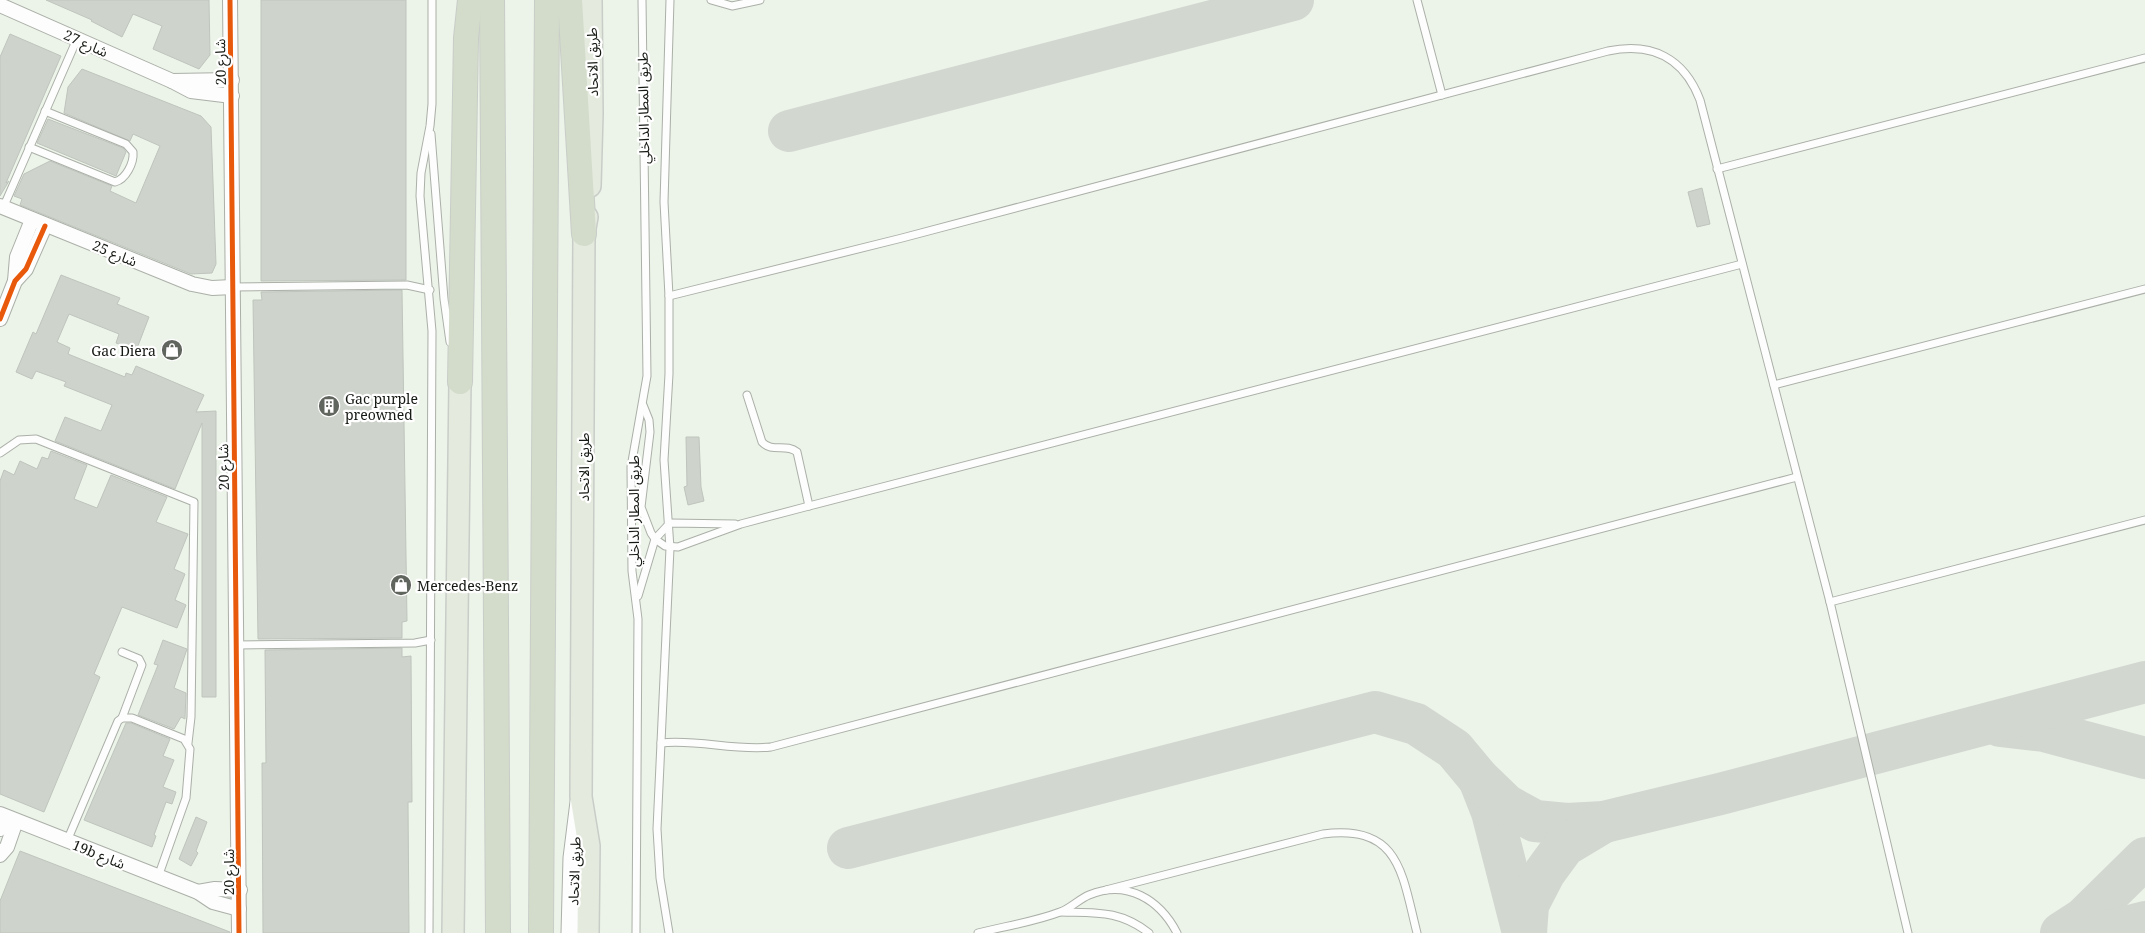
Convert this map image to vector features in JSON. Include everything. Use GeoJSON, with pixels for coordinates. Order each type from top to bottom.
{"type":"FeatureCollection","features":[{"type":"Feature","properties":{"kind":"highway"},"geometry":{"type":"LineString","coordinates":[[460,382],[466,38],[470,0]]}},
{"type":"Feature","properties":{"kind":"highway"},"geometry":{"type":"LineString","coordinates":[[492,0],[498,933]]}},
{"type":"Feature","properties":{"kind":"highway"},"geometry":{"type":"LineString","coordinates":[[541,933],[547,0]]}},
{"type":"Feature","properties":{"kind":"highway"},"geometry":{"type":"LineString","coordinates":[[570,0],[584,234]]}},
{"type":"Feature","properties":{"kind":"main road","name":"طريق الاتحاد"},"geometry":{"type":"LineString","coordinates":[[571,933],[573,858],[581,797],[582,752],[584,234],[591,174],[591,0]]}},
{"type":"Feature","properties":{"kind":"main road"},"geometry":{"type":"LineString","coordinates":[[453,933],[460,382]]}},
{"type":"Feature","properties":{"kind":"main road"},"geometry":{"type":"LineString","coordinates":[[581,797],[589,846],[588,933]]}},
{"type":"Feature","properties":{"kind":"street","name":"شارع 20"},"geometry":{"type":"LineString","coordinates":[[230,0],[239,933]]}},
{"type":"Feature","properties":{"kind":"street","name":"شارع 27"},"geometry":{"type":"LineString","coordinates":[[0,5],[172,81],[190,91],[232,96]]}},
{"type":"Feature","properties":{"kind":"street","name":"شارع 27"},"geometry":{"type":"LineString","coordinates":[[172,81],[232,80]]}},
{"type":"Feature","properties":{"kind":"street","name":"شارع 25"},"geometry":{"type":"LineString","coordinates":[[2,207],[192,284],[212,288],[232,287]]}},
{"type":"Feature","properties":{"kind":"street"},"geometry":{"type":"LineString","coordinates":[[15,281],[17,257],[32,220]]}},
{"type":"Feature","properties":{"kind":"street"},"geometry":{"type":"LineString","coordinates":[[0,319],[4,300],[15,281],[26,269],[46,226]]}},
{"type":"Feature","properties":{"kind":"street"},"geometry":{"type":"LineString","coordinates":[[0,855],[7,846],[5,820]]}},
{"type":"Feature","properties":{"kind":"street","name":"19b شارع"},"geometry":{"type":"LineString","coordinates":[[5,820],[67,841],[198,892],[213,902],[239,909]]}},
{"type":"Feature","properties":{"kind":"street","name":"19b شارع"},"geometry":{"type":"LineString","coordinates":[[198,892],[215,889],[240,890]]}},
{"type":"Feature","properties":{"kind":"lane"},"geometry":{"type":"LineString","coordinates":[[430,933],[432,331],[430,290],[420,196],[421,174],[430,126],[433,80],[432,0]]}},
{"type":"Feature","properties":{"kind":"lane","name":"طريق المطار الداخلي"},"geometry":{"type":"LineString","coordinates":[[636,933],[637,599],[632,571],[631,467],[635,436],[643,405],[646,376],[642,0]]}},
{"type":"Feature","properties":{"kind":"lane","name":"طريق المطار الداخلي"},"geometry":{"type":"LineString","coordinates":[[669,933],[658,857],[657,829],[670,548],[670,524],[664,460],[669,374],[669,296],[664,202],[670,0]]}},
{"type":"Feature","properties":{"kind":"lane"},"geometry":{"type":"LineString","coordinates":[[712,0],[732,6],[760,0]]}},
{"type":"Feature","properties":{"kind":"lane"},"geometry":{"type":"LineString","coordinates":[[1417,0],[1442,95]]}},
{"type":"Feature","properties":{"kind":"lane"},"geometry":{"type":"LineString","coordinates":[[2,207],[77,39]]}},
{"type":"Feature","properties":{"kind":"lane"},"geometry":{"type":"LineString","coordinates":[[669,296],[911,236],[1608,51],[1623,48],[1652,50],[1677,64],[1694,86],[1830,602],[1908,933]]}},
{"type":"Feature","properties":{"kind":"lane"},"geometry":{"type":"LineString","coordinates":[[1717,169],[2145,58]]}},
{"type":"Feature","properties":{"kind":"lane"},"geometry":{"type":"LineString","coordinates":[[30,147],[115,182],[125,176],[133,159],[133,152],[126,144],[46,111]]}},
{"type":"Feature","properties":{"kind":"lane"},"geometry":{"type":"LineString","coordinates":[[430,126],[447,318],[460,382]]}},
{"type":"Feature","properties":{"kind":"lane"},"geometry":{"type":"LineString","coordinates":[[643,405],[649,420],[650,432],[642,507],[647,524],[655,540],[670,548],[685,545],[741,524],[1742,264]]}},
{"type":"Feature","properties":{"kind":"lane"},"geometry":{"type":"LineString","coordinates":[[232,287],[408,285],[430,290]]}},
{"type":"Feature","properties":{"kind":"lane"},"geometry":{"type":"LineString","coordinates":[[1774,385],[2145,289]]}},
{"type":"Feature","properties":{"kind":"lane"},"geometry":{"type":"LineString","coordinates":[[747,395],[762,442],[769,447],[788,447],[797,452],[809,506]]}},
{"type":"Feature","properties":{"kind":"lane"},"geometry":{"type":"LineString","coordinates":[[1,450],[19,440],[28,438],[45,441],[194,502],[191,717],[188,743],[190,755],[186,798],[158,877]]}},
{"type":"Feature","properties":{"kind":"lane"},"geometry":{"type":"LineString","coordinates":[[661,743],[692,741],[739,748],[771,747],[1797,477]]}},
{"type":"Feature","properties":{"kind":"lane"},"geometry":{"type":"LineString","coordinates":[[1830,602],[2145,520]]}},
{"type":"Feature","properties":{"kind":"lane"},"geometry":{"type":"LineString","coordinates":[[637,599],[655,540],[670,524],[741,524]]}},
{"type":"Feature","properties":{"kind":"lane"},"geometry":{"type":"LineString","coordinates":[[237,644],[415,643],[431,640]]}},
{"type":"Feature","properties":{"kind":"lane"},"geometry":{"type":"LineString","coordinates":[[67,841],[115,726],[122,718],[142,665],[139,659],[122,652]]}},
{"type":"Feature","properties":{"kind":"lane"},"geometry":{"type":"LineString","coordinates":[[122,718],[132,718],[179,737],[188,743]]}},
{"type":"Feature","properties":{"kind":"lane"},"geometry":{"type":"LineString","coordinates":[[1061,912],[1089,895],[1106,890],[1323,834],[1354,833],[1383,844],[1395,858],[1417,933]]}},
{"type":"Feature","properties":{"kind":"lane"},"geometry":{"type":"LineString","coordinates":[[1106,890],[1124,890],[1142,895],[1157,904],[1169,918],[1177,933]]}},
{"type":"Feature","properties":{"kind":"lane"},"geometry":{"type":"LineString","coordinates":[[978,933],[1061,912],[1098,912],[1119,916],[1138,924],[1149,933]]}},
{"type":"Feature","properties":{"kind":"building"},"geometry":{"type":"Polygon","coordinates":[[[46,0],[209,0],[210,55],[199,69],[153,49],[162,26],[133,14],[122,37],[92,20],[46,0]]]}},
{"type":"Feature","properties":{"kind":"building"},"geometry":{"type":"Polygon","coordinates":[[[261,0],[406,0],[406,280],[261,281],[261,0]]]}},
{"type":"Feature","properties":{"kind":"building"},"geometry":{"type":"Polygon","coordinates":[[[10,34],[61,56],[6,183],[9,181],[0,196],[0,57],[10,34]]]}},
{"type":"Feature","properties":{"kind":"building"},"geometry":{"type":"Polygon","coordinates":[[[82,69],[201,116],[211,127],[216,264],[212,273],[191,274],[20,205],[22,199],[14,196],[24,174],[50,161],[112,186],[110,191],[136,203],[160,146],[133,134],[130,141],[64,113],[68,87],[82,69]]]}},
{"type":"Feature","properties":{"kind":"building"},"geometry":{"type":"Polygon","coordinates":[[[48,119],[123,148],[126,152],[116,176],[37,143],[48,119]]]}},
{"type":"Feature","properties":{"kind":"building"},"geometry":{"type":"Polygon","coordinates":[[[1702,188],[1710,224],[1697,227],[1688,192],[1702,188]]]}},
{"type":"Feature","properties":{"kind":"building"},"geometry":{"type":"Polygon","coordinates":[[[61,275],[120,298],[117,304],[149,317],[136,351],[116,343],[119,334],[69,314],[57,342],[70,348],[68,354],[125,377],[126,373],[132,375],[136,366],[204,395],[196,412],[216,411],[216,697],[202,697],[202,423],[175,489],[55,441],[65,417],[101,431],[112,405],[64,386],[66,382],[36,371],[32,379],[16,372],[33,332],[36,334],[61,275]]]}},
{"type":"Feature","properties":{"kind":"building","name":"Gac purple preowned"},"geometry":{"type":"Polygon","coordinates":[[[402,290],[407,621],[402,622],[402,638],[258,639],[253,300],[262,300],[261,292],[402,290]]]}},
{"type":"Feature","properties":{"kind":"building"},"geometry":{"type":"Polygon","coordinates":[[[686,437],[699,437],[701,487],[704,501],[688,505],[684,487],[687,486],[686,437]]]}},
{"type":"Feature","properties":{"kind":"building"},"geometry":{"type":"Polygon","coordinates":[[[51,451],[87,465],[74,499],[97,508],[111,475],[167,497],[156,522],[188,534],[174,569],[185,574],[175,600],[186,605],[177,628],[122,607],[94,674],[100,677],[44,812],[0,794],[0,481],[4,470],[14,475],[20,461],[37,469],[42,457],[48,459],[51,451]]]}},
{"type":"Feature","properties":{"kind":"building"},"geometry":{"type":"Polygon","coordinates":[[[163,640],[187,649],[174,688],[186,693],[185,719],[181,717],[174,729],[138,715],[158,665],[154,664],[163,640]]]}},
{"type":"Feature","properties":{"kind":"building"},"geometry":{"type":"Polygon","coordinates":[[[402,648],[402,657],[411,656],[412,802],[408,802],[409,933],[263,933],[262,763],[266,763],[265,650],[402,648]]]}},
{"type":"Feature","properties":{"kind":"building"},"geometry":{"type":"Polygon","coordinates":[[[126,723],[131,723],[170,739],[163,756],[174,760],[163,787],[176,792],[172,804],[166,802],[154,835],[156,836],[152,847],[84,820],[126,723]]]}},
{"type":"Feature","properties":{"kind":"building"},"geometry":{"type":"Polygon","coordinates":[[[196,817],[207,822],[196,851],[198,853],[191,866],[179,859],[196,817]]]}},
{"type":"Feature","properties":{"kind":"building"},"geometry":{"type":"Polygon","coordinates":[[[20,851],[230,933],[0,933],[0,901],[20,851]]]}},
{"type":"Feature","properties":{"kind":"taxiway"},"geometry":{"type":"LineString","coordinates":[[789,131],[1293,0]]}},
{"type":"Feature","properties":{"kind":"taxiway"},"geometry":{"type":"LineString","coordinates":[[848,848],[1375,712],[1416,724],[1454,749],[1479,779],[1506,805],[1535,821],[1567,824],[1604,822],[1720,794],[2145,682]]}},
{"type":"Feature","properties":{"kind":"taxiway"},"geometry":{"type":"LineString","coordinates":[[2000,726],[2044,731],[2145,758]]}},
{"type":"Feature","properties":{"kind":"taxiway"},"geometry":{"type":"LineString","coordinates":[[1479,779],[1492,812],[1523,933]]}},
{"type":"Feature","properties":{"kind":"taxiway"},"geometry":{"type":"LineString","coordinates":[[1526,933],[1528,905],[1545,872],[1564,846],[1604,822]]}},
{"type":"Feature","properties":{"kind":"taxiway"},"geometry":{"type":"LineString","coordinates":[[2061,933],[2084,918],[2145,858]]}},
{"type":"Feature","properties":{"kind":"taxiway"},"geometry":{"type":"LineString","coordinates":[[2102,933],[2145,922]]}},
{"type":"Feature","properties":{"kind":"cycle path"},"geometry":{"type":"LineString","coordinates":[[230,0],[239,933]]}},
{"type":"Feature","properties":{"kind":"cycle path"},"geometry":{"type":"LineString","coordinates":[[0,319],[15,281],[26,269],[45,226]]}},
{"type":"Feature","properties":{"kind":"place","name":"Gac Diera"},"geometry":{"type":"Point","coordinates":[172,350]}},
{"type":"Feature","properties":{"kind":"place","name":"Gac purple preowned"},"geometry":{"type":"Point","coordinates":[329,406]}},
{"type":"Feature","properties":{"kind":"place","name":"Mercedes-Benz"},"geometry":{"type":"Point","coordinates":[401,585]}}]}
